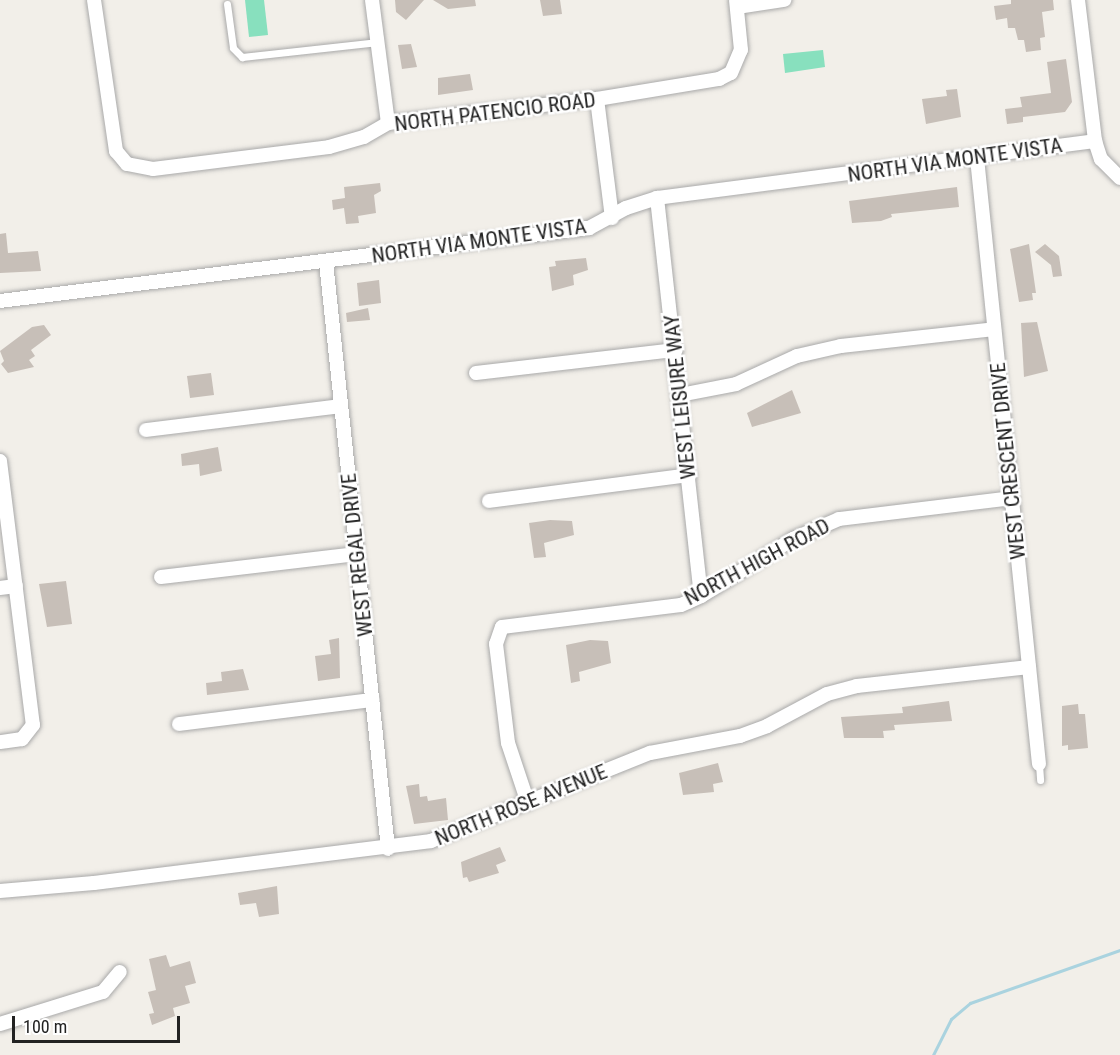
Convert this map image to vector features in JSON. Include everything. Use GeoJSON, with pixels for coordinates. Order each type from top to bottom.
{"type":"FeatureCollection","features":[{"type":"Feature","properties":{"kind":"street","name":"NORTH PATENCIO ROAD"},"geometry":{"type":"LineString","coordinates":[[94,0],[116,151],[128,164],[153,169],[329,147],[364,137],[388,123],[597,99],[701,84],[731,73],[741,50],[736,3],[784,0]]}},
{"type":"Feature","properties":{"kind":"street"},"geometry":{"type":"LineString","coordinates":[[372,0],[388,123]]}},
{"type":"Feature","properties":{"kind":"street"},"geometry":{"type":"LineString","coordinates":[[1078,0],[1095,141],[1101,159],[1120,178]]}},
{"type":"Feature","properties":{"kind":"street"},"geometry":{"type":"LineString","coordinates":[[597,99],[612,219]]}},
{"type":"Feature","properties":{"kind":"street","name":"NORTH VIA MONTE VISTA"},"geometry":{"type":"LineString","coordinates":[[0,301],[589,228],[612,219],[626,208],[657,198],[1095,141]]}},
{"type":"Feature","properties":{"kind":"street","name":"WEST CRESCENT DRIVE"},"geometry":{"type":"LineString","coordinates":[[976,158],[1039,764]]}},
{"type":"Feature","properties":{"kind":"street","name":"WEST LEISURE WAY"},"geometry":{"type":"LineString","coordinates":[[657,198],[681,395],[701,596]]}},
{"type":"Feature","properties":{"kind":"street","name":"WEST REGAL DRIVE"},"geometry":{"type":"LineString","coordinates":[[326,262],[388,849]]}},
{"type":"Feature","properties":{"kind":"street"},"geometry":{"type":"LineString","coordinates":[[681,395],[736,384],[797,356],[841,346],[994,328]]}},
{"type":"Feature","properties":{"kind":"street"},"geometry":{"type":"LineString","coordinates":[[476,373],[676,350]]}},
{"type":"Feature","properties":{"kind":"street"},"geometry":{"type":"LineString","coordinates":[[146,430],[341,406]]}},
{"type":"Feature","properties":{"kind":"street"},"geometry":{"type":"LineString","coordinates":[[0,461],[33,725],[22,739],[0,742]]}},
{"type":"Feature","properties":{"kind":"street"},"geometry":{"type":"LineString","coordinates":[[489,501],[689,475]]}},
{"type":"Feature","properties":{"kind":"street","name":"NORTH HIGH ROAD"},"geometry":{"type":"LineString","coordinates":[[528,803],[508,743],[496,644],[502,627],[681,605],[701,596],[793,539],[839,519],[1012,498]]}},
{"type":"Feature","properties":{"kind":"street"},"geometry":{"type":"LineString","coordinates":[[161,577],[357,554]]}},
{"type":"Feature","properties":{"kind":"street"},"geometry":{"type":"LineString","coordinates":[[0,588],[16,586]]}},
{"type":"Feature","properties":{"kind":"street","name":"NORTH ROSE AVENUE"},"geometry":{"type":"LineString","coordinates":[[0,891],[388,849],[455,834],[650,753],[740,736],[827,694],[857,686],[1029,667]]}},
{"type":"Feature","properties":{"kind":"street"},"geometry":{"type":"LineString","coordinates":[[179,724],[372,700]]}},
{"type":"Feature","properties":{"kind":"street"},"geometry":{"type":"LineString","coordinates":[[0,1024],[103,992],[120,972]]}},
{"type":"Feature","properties":{"kind":"lane"},"geometry":{"type":"LineString","coordinates":[[227,4],[233,48],[242,57],[378,42]]}},
{"type":"Feature","properties":{"kind":"lane"},"geometry":{"type":"LineString","coordinates":[[1039,764],[1041,780]]}},
{"type":"Feature","properties":{"kind":"green space"},"geometry":{"type":"Polygon","coordinates":[[[245,0],[264,0],[268,35],[249,37],[245,0]]]}},
{"type":"Feature","properties":{"kind":"green space"},"geometry":{"type":"Polygon","coordinates":[[[823,50],[825,67],[785,73],[783,54],[823,50]]]}},
{"type":"Feature","properties":{"kind":"building"},"geometry":{"type":"Polygon","coordinates":[[[395,0],[424,0],[406,20],[396,12],[395,0]]]}},
{"type":"Feature","properties":{"kind":"building"},"geometry":{"type":"Polygon","coordinates":[[[433,0],[475,0],[476,6],[448,9],[433,0]]]}},
{"type":"Feature","properties":{"kind":"building"},"geometry":{"type":"Polygon","coordinates":[[[540,0],[560,0],[562,14],[543,16],[540,0]]]}},
{"type":"Feature","properties":{"kind":"building"},"geometry":{"type":"Polygon","coordinates":[[[1011,0],[1053,0],[1054,10],[1042,12],[1045,37],[1040,38],[1041,50],[1026,52],[1024,40],[1018,40],[1015,28],[1008,28],[1007,18],[996,20],[994,6],[1011,4],[1011,0]]]}},
{"type":"Feature","properties":{"kind":"building"},"geometry":{"type":"Polygon","coordinates":[[[411,44],[417,67],[402,69],[398,45],[411,44]]]}},
{"type":"Feature","properties":{"kind":"building"},"geometry":{"type":"Polygon","coordinates":[[[1066,59],[1072,102],[1065,112],[1023,117],[1023,122],[1007,124],[1005,109],[1022,107],[1020,97],[1051,93],[1047,62],[1066,59]]]}},
{"type":"Feature","properties":{"kind":"building"},"geometry":{"type":"Polygon","coordinates":[[[470,74],[473,90],[438,95],[438,78],[470,74]]]}},
{"type":"Feature","properties":{"kind":"building"},"geometry":{"type":"Polygon","coordinates":[[[957,89],[961,117],[926,124],[922,99],[947,96],[946,90],[957,89]]]}},
{"type":"Feature","properties":{"kind":"building"},"geometry":{"type":"Polygon","coordinates":[[[380,183],[381,191],[374,195],[376,213],[358,216],[359,223],[346,224],[344,208],[333,210],[332,200],[345,198],[344,187],[380,183]]]}},
{"type":"Feature","properties":{"kind":"building"},"geometry":{"type":"Polygon","coordinates":[[[957,187],[959,207],[891,214],[892,217],[881,221],[852,223],[849,201],[957,187]]]}},
{"type":"Feature","properties":{"kind":"building"},"geometry":{"type":"Polygon","coordinates":[[[6,233],[8,253],[38,251],[41,271],[0,273],[0,234],[6,233]]]}},
{"type":"Feature","properties":{"kind":"building"},"geometry":{"type":"Polygon","coordinates":[[[1029,244],[1036,293],[1032,293],[1033,300],[1019,302],[1010,249],[1029,244]]]}},
{"type":"Feature","properties":{"kind":"building"},"geometry":{"type":"Polygon","coordinates":[[[1045,244],[1059,256],[1062,276],[1053,277],[1051,265],[1035,252],[1045,244]]]}},
{"type":"Feature","properties":{"kind":"building"},"geometry":{"type":"Polygon","coordinates":[[[586,258],[588,270],[573,275],[574,285],[552,291],[549,267],[556,266],[555,261],[586,258]]]}},
{"type":"Feature","properties":{"kind":"building"},"geometry":{"type":"Polygon","coordinates":[[[379,280],[381,303],[359,306],[357,283],[379,280]]]}},
{"type":"Feature","properties":{"kind":"building"},"geometry":{"type":"Polygon","coordinates":[[[368,308],[370,320],[347,322],[346,313],[368,308]]]}},
{"type":"Feature","properties":{"kind":"building"},"geometry":{"type":"Polygon","coordinates":[[[1037,322],[1048,371],[1024,377],[1021,323],[1037,322]]]}},
{"type":"Feature","properties":{"kind":"building"},"geometry":{"type":"Polygon","coordinates":[[[44,325],[51,335],[31,350],[35,356],[29,360],[34,367],[8,373],[1,364],[4,361],[0,351],[32,327],[44,325]]]}},
{"type":"Feature","properties":{"kind":"building"},"geometry":{"type":"Polygon","coordinates":[[[211,373],[214,395],[190,398],[187,376],[211,373]]]}},
{"type":"Feature","properties":{"kind":"building"},"geometry":{"type":"Polygon","coordinates":[[[792,390],[801,413],[752,427],[747,413],[792,390]]]}},
{"type":"Feature","properties":{"kind":"building"},"geometry":{"type":"Polygon","coordinates":[[[218,447],[222,471],[200,476],[199,464],[182,466],[181,454],[218,447]]]}},
{"type":"Feature","properties":{"kind":"building"},"geometry":{"type":"Polygon","coordinates":[[[550,520],[572,521],[574,535],[544,543],[546,557],[534,558],[529,523],[550,520]]]}},
{"type":"Feature","properties":{"kind":"building"},"geometry":{"type":"Polygon","coordinates":[[[66,581],[72,624],[47,627],[39,584],[66,581]]]}},
{"type":"Feature","properties":{"kind":"building"},"geometry":{"type":"Polygon","coordinates":[[[339,638],[340,678],[318,681],[315,656],[331,654],[329,640],[339,638]]]}},
{"type":"Feature","properties":{"kind":"building"},"geometry":{"type":"Polygon","coordinates":[[[590,640],[608,641],[611,663],[579,672],[580,681],[571,683],[566,645],[590,640]]]}},
{"type":"Feature","properties":{"kind":"building"},"geometry":{"type":"Polygon","coordinates":[[[243,669],[249,690],[207,695],[206,683],[222,681],[221,672],[243,669]]]}},
{"type":"Feature","properties":{"kind":"building"},"geometry":{"type":"Polygon","coordinates":[[[949,701],[952,721],[894,725],[895,730],[883,731],[884,738],[844,738],[841,717],[903,713],[902,707],[949,701]]]}},
{"type":"Feature","properties":{"kind":"building"},"geometry":{"type":"Polygon","coordinates":[[[1078,704],[1079,714],[1085,714],[1088,748],[1068,750],[1068,745],[1062,746],[1062,706],[1078,704]]]}},
{"type":"Feature","properties":{"kind":"building"},"geometry":{"type":"Polygon","coordinates":[[[718,763],[723,782],[713,784],[714,792],[683,795],[679,773],[718,763]]]}},
{"type":"Feature","properties":{"kind":"building"},"geometry":{"type":"Polygon","coordinates":[[[419,784],[420,797],[427,796],[428,801],[446,798],[448,820],[414,824],[406,786],[419,784]]]}},
{"type":"Feature","properties":{"kind":"building"},"geometry":{"type":"Polygon","coordinates":[[[500,847],[506,861],[496,865],[499,873],[469,882],[467,877],[463,878],[461,862],[500,847]]]}},
{"type":"Feature","properties":{"kind":"building"},"geometry":{"type":"Polygon","coordinates":[[[277,886],[279,914],[259,917],[256,903],[240,905],[238,893],[277,886]]]}},
{"type":"Feature","properties":{"kind":"building"},"geometry":{"type":"Polygon","coordinates":[[[166,955],[170,967],[190,961],[196,983],[185,986],[190,1003],[173,1008],[175,1016],[152,1025],[149,1014],[154,1013],[148,992],[156,990],[149,959],[166,955]]]}},
{"type":"Feature","properties":{"kind":"waterway"},"geometry":{"type":"LineString","coordinates":[[933,1055],[951,1019],[970,1003],[1120,950]]}}]}
